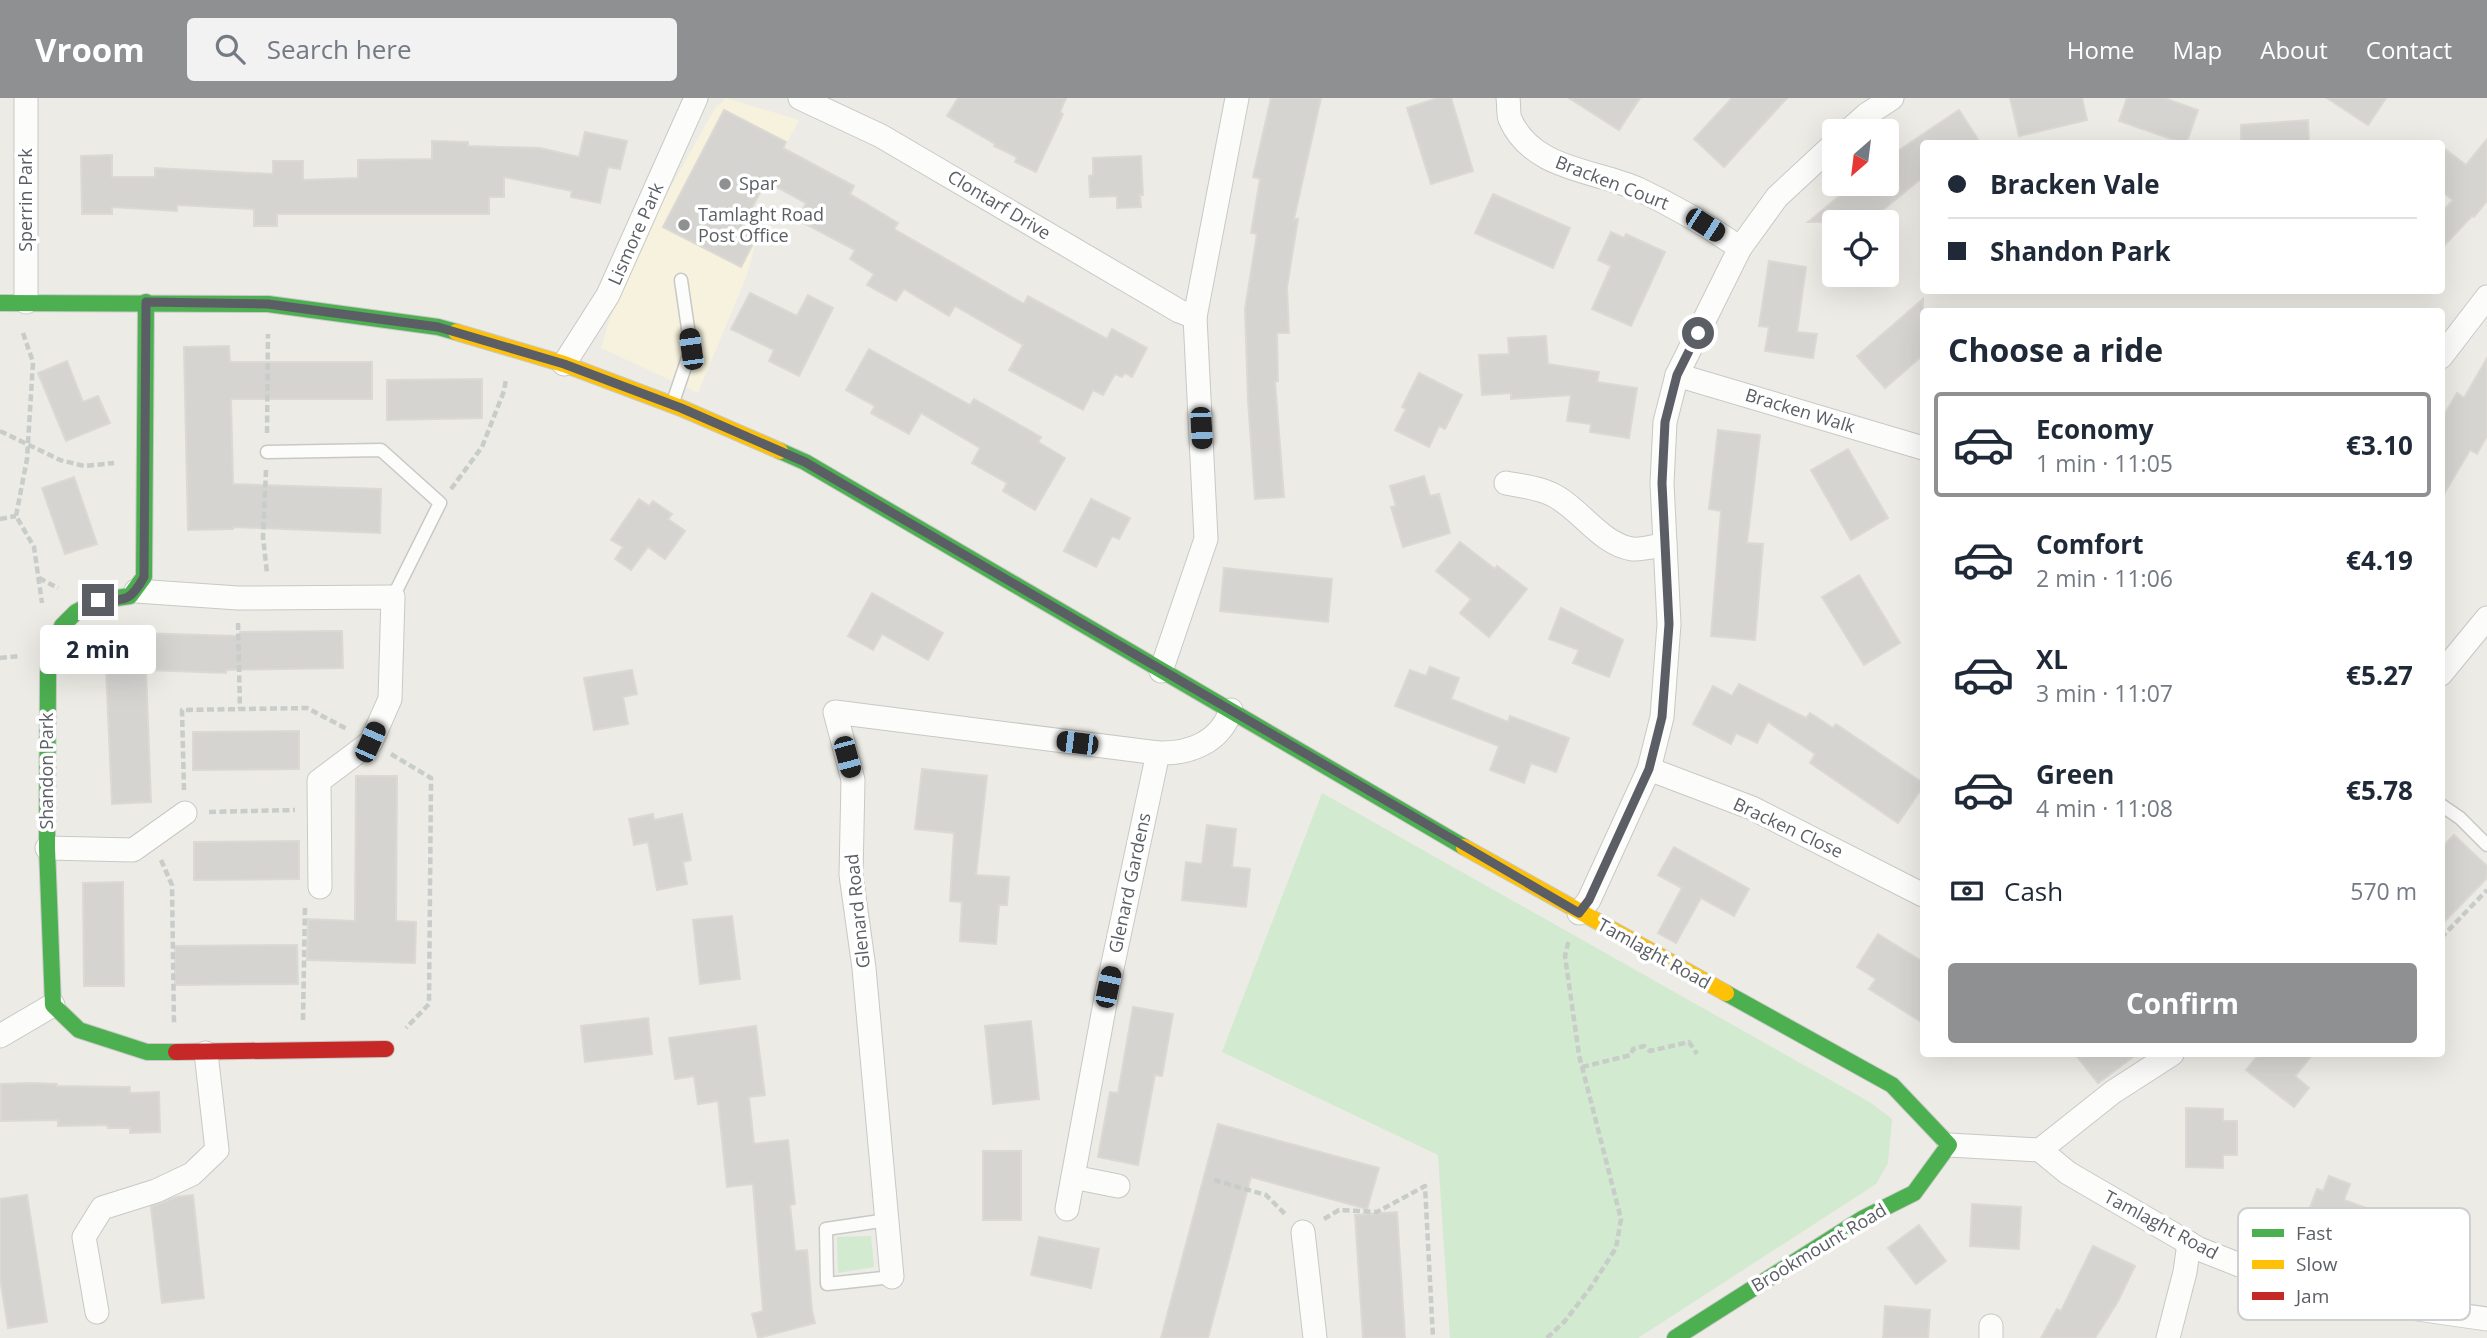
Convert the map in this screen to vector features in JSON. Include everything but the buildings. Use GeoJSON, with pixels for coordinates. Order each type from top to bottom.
{"type":"FeatureCollection","features":[{"type":"Feature","properties":{"kind":"street","name":"Sperrin Park"},"geometry":{"type":"LineString","coordinates":[[26,98],[26,302]]}},
{"type":"Feature","properties":{"kind":"street","name":"Lismore Park"},"geometry":{"type":"LineString","coordinates":[[564,364],[608,295],[696,98]]}},
{"type":"Feature","properties":{"kind":"street","name":"Clontarf Drive"},"geometry":{"type":"LineString","coordinates":[[800,98],[881,136],[1168,304],[1195,317]]}},
{"type":"Feature","properties":{"kind":"street"},"geometry":{"type":"LineString","coordinates":[[1161,671],[1206,539],[1195,317],[1237,98]]}},
{"type":"Feature","properties":{"kind":"street","name":"Bracken Court"},"geometry":{"type":"LineString","coordinates":[[1508,98],[1509,118],[1524,140],[1547,159],[1634,187],[1658,198],[1682,210],[1740,248]]}},
{"type":"Feature","properties":{"kind":"street"},"geometry":{"type":"LineString","coordinates":[[1862,119],[1892,98]]}},
{"type":"Feature","properties":{"kind":"street"},"geometry":{"type":"LineString","coordinates":[[1579,913],[1589,900],[1649,769],[1662,717],[1669,624],[1662,483],[1665,422],[1677,375],[1740,248],[1777,197],[1822,155]]}},
{"type":"Feature","properties":{"kind":"street"},"geometry":{"type":"LineString","coordinates":[[2445,353],[2487,297]]}},
{"type":"Feature","properties":{"kind":"street"},"geometry":{"type":"LineString","coordinates":[[59,626],[74,612],[98,600],[124,600],[136,591],[144,577],[146,302]]}},
{"type":"Feature","properties":{"kind":"street","name":"Tamlaght Road"},"geometry":{"type":"LineString","coordinates":[[0,303],[268,304],[438,327],[564,364],[672,405],[805,462],[1579,913],[1892,1085],[1949,1145]]}},
{"type":"Feature","properties":{"kind":"street","name":"Bracken Walk"},"geometry":{"type":"LineString","coordinates":[[1677,375],[1920,447]]}},
{"type":"Feature","properties":{"kind":"street"},"geometry":{"type":"LineString","coordinates":[[1506,483],[1552,494],[1572,506],[1614,541],[1632,549],[1665,544]]}},
{"type":"Feature","properties":{"kind":"street"},"geometry":{"type":"LineString","coordinates":[[136,591],[238,598],[393,597],[390,699],[370,742],[319,781],[320,887]]}},
{"type":"Feature","properties":{"kind":"street"},"geometry":{"type":"LineString","coordinates":[[2445,669],[2487,618]]}},
{"type":"Feature","properties":{"kind":"street","name":"Shandon Park"},"geometry":{"type":"LineString","coordinates":[[53,1005],[47,848],[48,673],[50,652],[59,626]]}},
{"type":"Feature","properties":{"kind":"street","name":"Glenard Road"},"geometry":{"type":"LineString","coordinates":[[892,1277],[864,968],[851,875],[853,780],[835,712],[1158,753],[1176,753],[1196,748],[1212,738],[1227,722],[1231,710]]}},
{"type":"Feature","properties":{"kind":"street","name":"Glenard Gardens"},"geometry":{"type":"LineString","coordinates":[[1067,1209],[1108,987],[1158,753]]}},
{"type":"Feature","properties":{"kind":"street","name":"Bracken Close"},"geometry":{"type":"LineString","coordinates":[[1649,769],[1752,808],[1920,893]]}},
{"type":"Feature","properties":{"kind":"street"},"geometry":{"type":"LineString","coordinates":[[47,848],[132,850],[185,813]]}},
{"type":"Feature","properties":{"kind":"street"},"geometry":{"type":"LineString","coordinates":[[0,1035],[53,1005],[79,1030],[147,1052],[386,1049]]}},
{"type":"Feature","properties":{"kind":"street"},"geometry":{"type":"LineString","coordinates":[[97,1312],[84,1237],[102,1208],[156,1191],[192,1174],[217,1150],[206,1053]]}},
{"type":"Feature","properties":{"kind":"street"},"geometry":{"type":"LineString","coordinates":[[1949,1145],[2040,1150],[2113,1092],[2167,1057]]}},
{"type":"Feature","properties":{"kind":"street","name":"Brookmount Road"},"geometry":{"type":"LineString","coordinates":[[1675,1338],[1862,1219],[1914,1193],[1949,1145]]}},
{"type":"Feature","properties":{"kind":"street","name":"Tamlaght Road"},"geometry":{"type":"LineString","coordinates":[[2040,1150],[2068,1173],[2189,1243],[2238,1263]]}},
{"type":"Feature","properties":{"kind":"street"},"geometry":{"type":"LineString","coordinates":[[1073,1177],[1118,1186]]}},
{"type":"Feature","properties":{"kind":"street"},"geometry":{"type":"LineString","coordinates":[[1303,1232],[1315,1338]]}},
{"type":"Feature","properties":{"kind":"street"},"geometry":{"type":"LineString","coordinates":[[2168,1338],[2185,1272],[2189,1243]]}},
{"type":"Feature","properties":{"kind":"lane"},"geometry":{"type":"LineString","coordinates":[[672,405],[691,349],[681,280]]}},
{"type":"Feature","properties":{"kind":"lane"},"geometry":{"type":"LineString","coordinates":[[267,452],[381,450],[440,503],[393,597]]}},
{"type":"Feature","properties":{"kind":"lane"},"geometry":{"type":"LineString","coordinates":[[2445,808],[2460,818],[2487,845]]}},
{"type":"Feature","properties":{"kind":"lane"},"geometry":{"type":"LineString","coordinates":[[887,1220],[826,1229],[827,1284],[892,1277]]}},
{"type":"Feature","properties":{"kind":"path"},"geometry":{"type":"LineString","coordinates":[[26,302],[21,327],[33,362],[27,445],[16,516],[34,547],[43,618],[59,626]]}},
{"type":"Feature","properties":{"kind":"path"},"geometry":{"type":"LineString","coordinates":[[268,304],[267,452],[263,537],[270,598]]}},
{"type":"Feature","properties":{"kind":"path"},"geometry":{"type":"LineString","coordinates":[[440,503],[482,447],[504,391],[510,348]]}},
{"type":"Feature","properties":{"kind":"path"},"geometry":{"type":"LineString","coordinates":[[0,431],[60,460],[84,466],[146,458]]}},
{"type":"Feature","properties":{"kind":"path"},"geometry":{"type":"LineString","coordinates":[[0,519],[16,516]]}},
{"type":"Feature","properties":{"kind":"path"},"geometry":{"type":"LineString","coordinates":[[238,598],[240,709]]}},
{"type":"Feature","properties":{"kind":"path"},"geometry":{"type":"LineString","coordinates":[[319,809],[185,813],[182,710],[307,708],[431,778],[429,1003],[386,1049]]}},
{"type":"Feature","properties":{"kind":"path"},"geometry":{"type":"LineString","coordinates":[[152,836],[172,886],[174,1052]]}},
{"type":"Feature","properties":{"kind":"path"},"geometry":{"type":"LineString","coordinates":[[303,1049],[305,904],[320,887]]}},
{"type":"Feature","properties":{"kind":"path"},"geometry":{"type":"LineString","coordinates":[[2445,934],[2487,890]]}},
{"type":"Feature","properties":{"kind":"path"},"geometry":{"type":"LineString","coordinates":[[1547,1338],[1566,1321],[1616,1248],[1621,1219],[1582,1067],[1565,956],[1570,933],[1579,913]]}},
{"type":"Feature","properties":{"kind":"path"},"geometry":{"type":"LineString","coordinates":[[1582,1067],[1631,1055],[1633,1049],[1644,1046],[1650,1051],[1689,1042],[1697,1054]]}},
{"type":"Feature","properties":{"kind":"path"},"geometry":{"type":"LineString","coordinates":[[1214,1180],[1266,1195],[1303,1232],[1339,1210],[1377,1212],[1425,1186],[1433,1338]]}},
{"type":"Feature","properties":{"kind":"shaded area"},"geometry":{"type":"Polygon","coordinates":[[[726,98],[799,120],[743,225],[758,234],[747,275],[698,393],[601,348],[609,321],[646,231],[715,108],[726,98]]]}},
{"type":"Feature","properties":{"kind":"green space"},"geometry":{"type":"Polygon","coordinates":[[[1322,793],[1871,1103],[1892,1119],[1888,1163],[1876,1184],[1638,1338],[1450,1338],[1438,1155],[1222,1052],[1322,793]]]}},
{"type":"Feature","properties":{"kind":"green space"},"geometry":{"type":"Polygon","coordinates":[[[871,1236],[874,1267],[838,1273],[837,1237],[871,1236]]]}},
{"type":"Feature","properties":{"kind":"traffic: fast"},"geometry":{"type":"LineString","coordinates":[[146,302],[144,577],[130,596],[97,601],[76,612],[62,626],[51,652],[48,673],[47,848],[53,1005],[79,1030],[147,1052],[176,1052]]}},
{"type":"Feature","properties":{"kind":"traffic: fast"},"geometry":{"type":"LineString","coordinates":[[0,303],[268,304],[438,327],[456,332]]}},
{"type":"Feature","properties":{"kind":"traffic: fast"},"geometry":{"type":"LineString","coordinates":[[780,451],[805,462],[1464,847]]}},
{"type":"Feature","properties":{"kind":"traffic: fast"},"geometry":{"type":"LineString","coordinates":[[1675,1338],[1862,1219],[1914,1193],[1949,1145],[1892,1085],[1726,993]]}},
{"type":"Feature","properties":{"kind":"traffic: slow"},"geometry":{"type":"LineString","coordinates":[[456,332],[564,364],[681,408],[780,451]]}},
{"type":"Feature","properties":{"kind":"traffic: slow"},"geometry":{"type":"LineString","coordinates":[[1464,847],[1726,993]]}},
{"type":"Feature","properties":{"kind":"traffic: jam"},"geometry":{"type":"LineString","coordinates":[[176,1052],[386,1049]]}},
{"type":"Feature","properties":{"kind":"place","name":"Spar"},"geometry":{"type":"Point","coordinates":[725,184]}},
{"type":"Feature","properties":{"kind":"place","name":"Tamlaght Road Post Office"},"geometry":{"type":"Point","coordinates":[684,225]}},
{"type":"Feature","properties":{"kind":"route"},"geometry":{"type":"LineString","coordinates":[[98,600],[124,600],[136,591],[144,577],[146,302],[268,304],[438,327],[564,364],[681,408],[805,462],[1579,913],[1589,900],[1649,769],[1662,717],[1669,624],[1662,483],[1665,422],[1677,375],[1698,333]]}}]}
